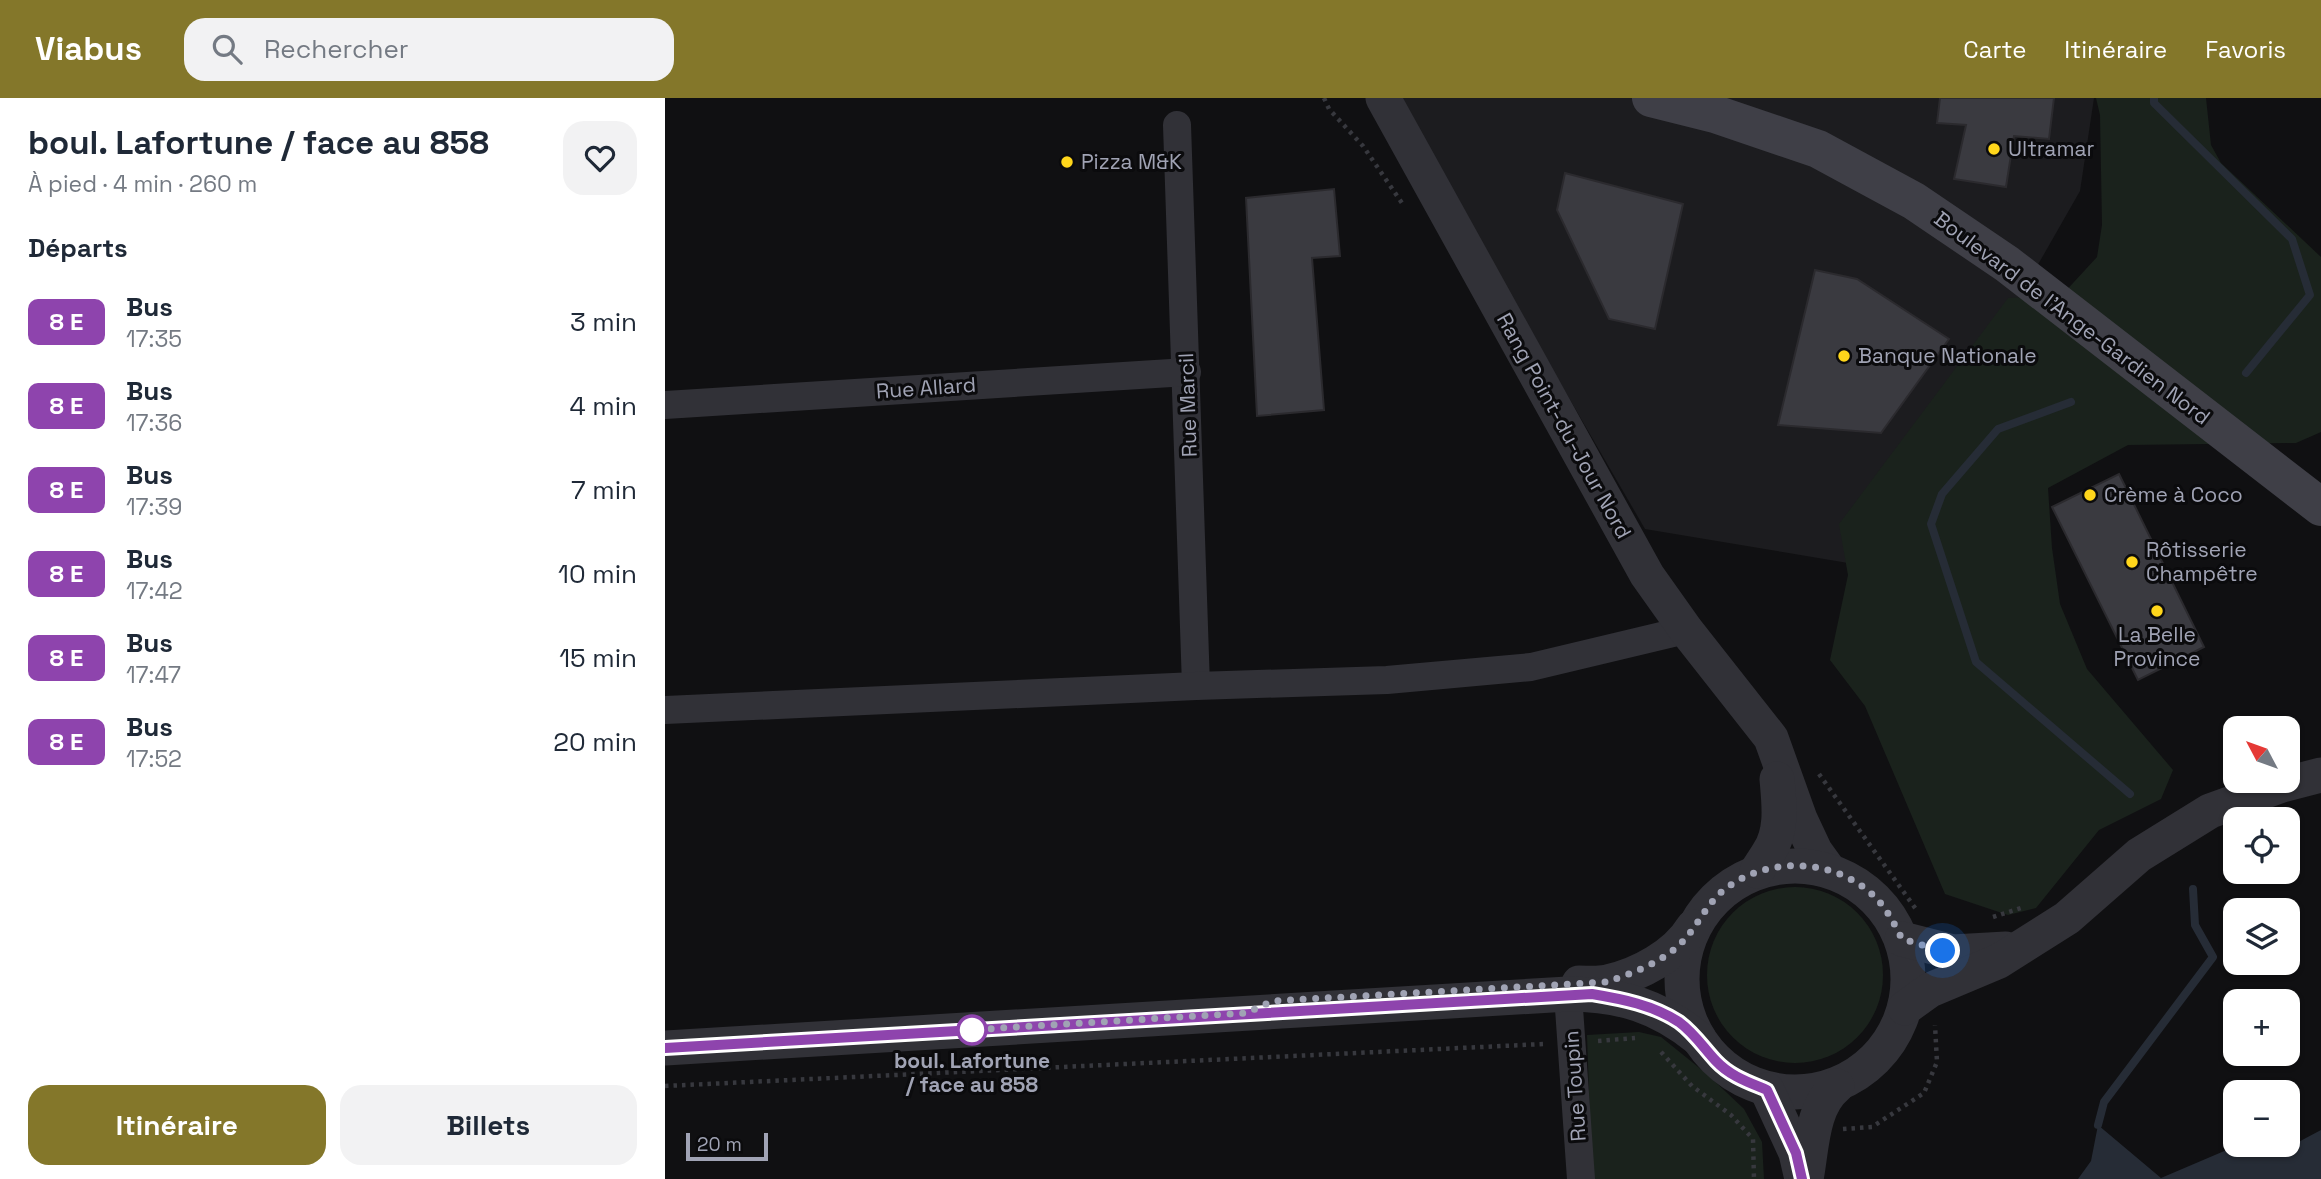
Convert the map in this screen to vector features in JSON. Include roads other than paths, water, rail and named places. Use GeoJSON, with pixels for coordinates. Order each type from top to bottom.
{"type":"FeatureCollection","features":[{"type":"Feature","properties":{"kind":"main road","name":"Boulevard de l'Ange-Gardien Nord"},"geometry":{"type":"LineString","coordinates":[[1651,98],[1715,114],[1818,149],[1914,201],[2007,264],[2321,507]]}},
{"type":"Feature","properties":{"kind":"street","name":"Rang Point-du-Jour Nord"},"geometry":{"type":"LineString","coordinates":[[1383,98],[1647,575],[1686,630],[1771,738],[1801,819],[1815,851],[1828,869]]}},
{"type":"Feature","properties":{"kind":"street","name":"Rue Marcil"},"geometry":{"type":"LineString","coordinates":[[1177,125],[1196,686]]}},
{"type":"Feature","properties":{"kind":"street","name":"Rue Allard"},"geometry":{"type":"LineString","coordinates":[[665,405],[1187,372]]}},
{"type":"Feature","properties":{"kind":"street"},"geometry":{"type":"LineString","coordinates":[[665,710],[1387,680],[1531,667],[1686,630]]}},
{"type":"Feature","properties":{"kind":"street"},"geometry":{"type":"LineString","coordinates":[[1757,871],[1776,836],[1780,811],[1771,738]]}},
{"type":"Feature","properties":{"kind":"street"},"geometry":{"type":"LineString","coordinates":[[1804,1179],[1821,1105],[1829,1093],[1868,1068],[1920,1015],[1930,990],[1999,961],[2017,950],[2067,918],[2139,855],[2210,811],[2282,785],[2321,775]]}},
{"type":"Feature","properties":{"kind":"street"},"geometry":{"type":"LineString","coordinates":[[1246,1013],[1273,1001],[1607,982],[1640,970],[1670,953],[1686,938],[1699,917],[1724,889],[1757,871],[1792,864],[1828,869],[1853,879],[1874,895],[1890,916],[1902,939],[1920,1015]]}},
{"type":"Feature","properties":{"kind":"street"},"geometry":{"type":"LineString","coordinates":[[1699,917],[1686,946],[1682,978],[1686,1010],[1699,1039]]}},
{"type":"Feature","properties":{"kind":"street"},"geometry":{"type":"LineString","coordinates":[[1902,939],[1953,953],[1997,948],[2017,950]]}},
{"type":"Feature","properties":{"kind":"street","name":"Rue Toupin"},"geometry":{"type":"LineString","coordinates":[[1568,994],[1581,1179]]}},
{"type":"Feature","properties":{"kind":"street"},"geometry":{"type":"LineString","coordinates":[[665,1048],[1592,994],[1635,1002],[1678,1022],[1699,1039],[1717,1062],[1740,1079],[1767,1090],[1802,1093],[1837,1086]]}},
{"type":"Feature","properties":{"kind":"street"},"geometry":{"type":"LineString","coordinates":[[1767,1090],[1796,1153],[1804,1179]]}},
{"type":"Feature","properties":{"kind":"waterway"},"geometry":{"type":"LineString","coordinates":[[2154,98],[2154,103],[2292,239],[2310,295],[2246,373]]}},
{"type":"Feature","properties":{"kind":"waterway"},"geometry":{"type":"LineString","coordinates":[[2071,402],[1998,429],[1942,494],[1931,524],[1976,662],[2130,794]]}},
{"type":"Feature","properties":{"kind":"waterway"},"geometry":{"type":"LineString","coordinates":[[2098,1125],[2104,1102],[2213,957],[2195,925],[2193,889]]}},
{"type":"Feature","properties":{"kind":"place","name":"Ultramar"},"geometry":{"type":"Point","coordinates":[1994,149]}},
{"type":"Feature","properties":{"kind":"place","name":"Pizza M&K"},"geometry":{"type":"Point","coordinates":[1067,162]}},
{"type":"Feature","properties":{"kind":"place","name":"Banque Nationale"},"geometry":{"type":"Point","coordinates":[1844,356]}},
{"type":"Feature","properties":{"kind":"place","name":"Crème à Coco"},"geometry":{"type":"Point","coordinates":[2090,495]}},
{"type":"Feature","properties":{"kind":"place","name":"Rôtisserie Champêtre"},"geometry":{"type":"Point","coordinates":[2132,562]}},
{"type":"Feature","properties":{"kind":"place","name":"La Belle Province"},"geometry":{"type":"Point","coordinates":[2157,611]}},
{"type":"Feature","properties":{"kind":"place","name":"boul. Lafortune / face au 858"},"geometry":{"type":"Point","coordinates":[972,1030]}}]}
